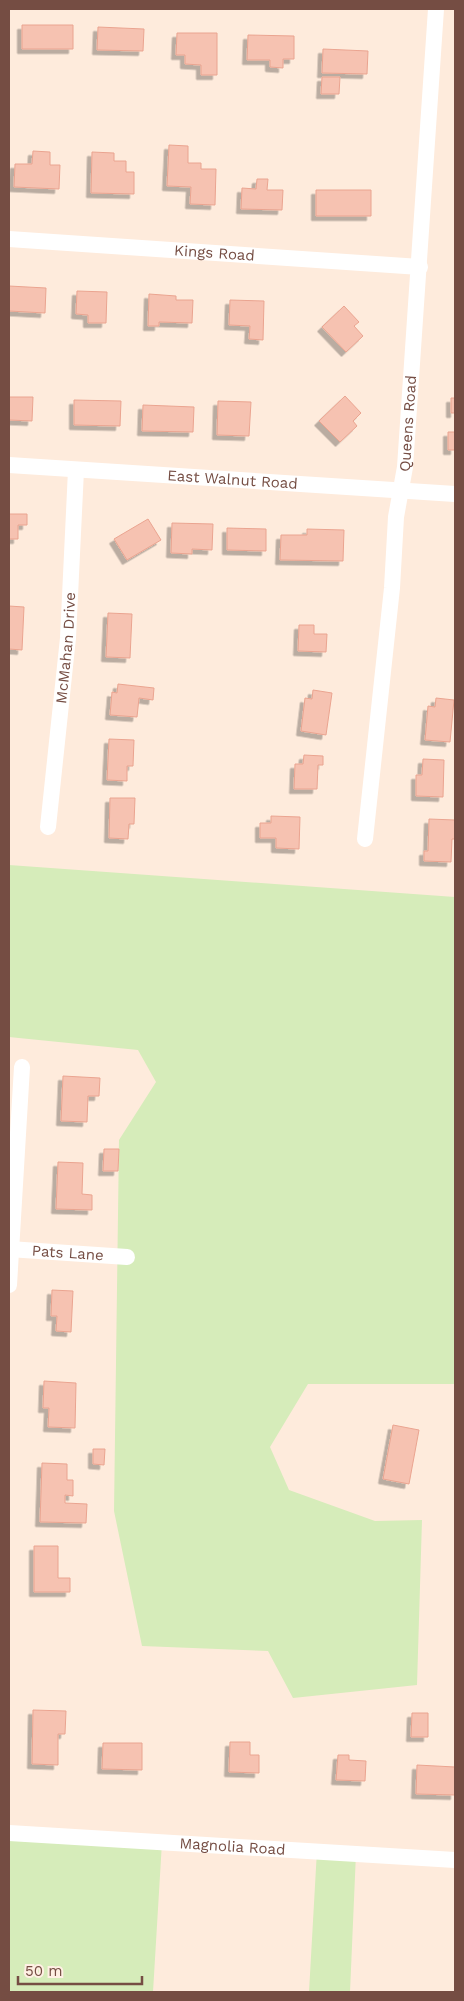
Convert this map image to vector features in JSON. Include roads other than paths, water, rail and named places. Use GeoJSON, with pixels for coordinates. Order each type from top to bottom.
{"type":"FeatureCollection","features":[{"type":"Feature","properties":{"kind":"street","name":"Queens Road"},"geometry":{"type":"LineString","coordinates":[[365,839],[392,588],[396,517],[405,466],[436,9]]}},
{"type":"Feature","properties":{"kind":"street","name":"Kings Road"},"geometry":{"type":"LineString","coordinates":[[9,239],[420,267]]}},
{"type":"Feature","properties":{"kind":"street","name":"East Walnut Road"},"geometry":{"type":"LineString","coordinates":[[9,465],[455,494]]}},
{"type":"Feature","properties":{"kind":"street","name":"McMahan Drive"},"geometry":{"type":"LineString","coordinates":[[48,827],[68,638],[76,470]]}},
{"type":"Feature","properties":{"kind":"street"},"geometry":{"type":"LineString","coordinates":[[9,1285],[22,1067]]}},
{"type":"Feature","properties":{"kind":"street","name":"Pats Lane"},"geometry":{"type":"LineString","coordinates":[[10,1249],[127,1257]]}},
{"type":"Feature","properties":{"kind":"street","name":"Magnolia Road"},"geometry":{"type":"LineString","coordinates":[[9,1833],[455,1860]]}}]}
